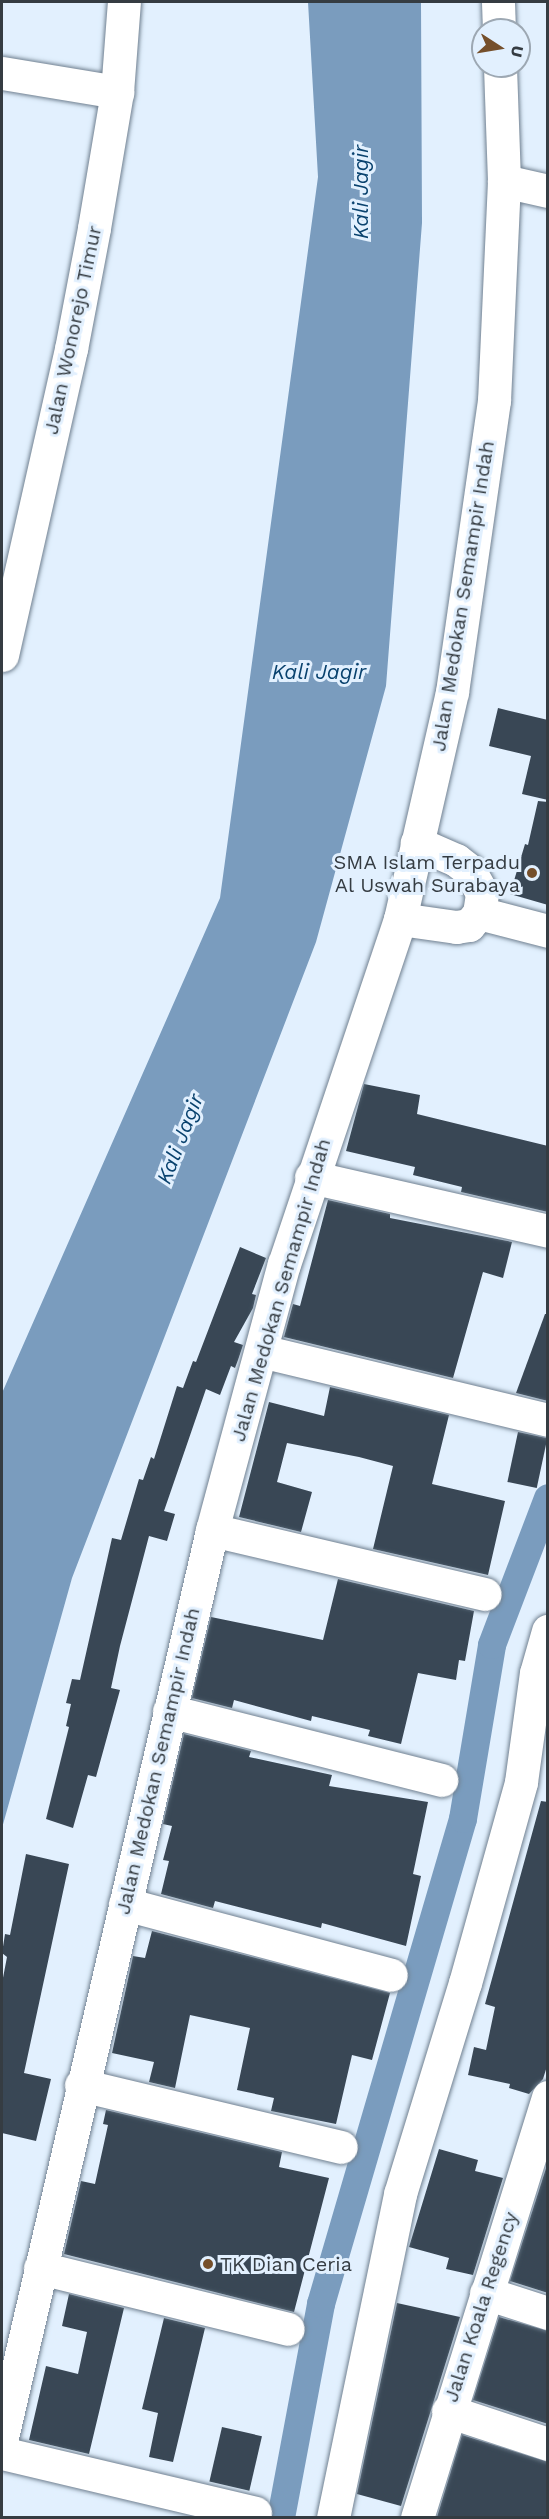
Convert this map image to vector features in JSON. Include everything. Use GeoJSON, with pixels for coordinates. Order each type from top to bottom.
{"type":"FeatureCollection","features":[{"type":"Feature","properties":{"kind":"street","name":"Jalan Wonorejo Timur"},"geometry":{"type":"LineString","coordinates":[[2,655],[71,349],[117,92],[124,2]]}},
{"type":"Feature","properties":{"kind":"street"},"geometry":{"type":"LineString","coordinates":[[498,2],[499,18]]}},
{"type":"Feature","properties":{"kind":"street"},"geometry":{"type":"LineString","coordinates":[[2,73],[117,92]]}},
{"type":"Feature","properties":{"kind":"street","name":"Jalan Medokan Semampir Indah"},"geometry":{"type":"LineString","coordinates":[[2,2437],[81,2085],[212,1530],[311,1177],[400,919],[452,692],[494,401],[504,180],[500,78]]}},
{"type":"Feature","properties":{"kind":"street"},"geometry":{"type":"LineString","coordinates":[[504,180],[548,191]]}},
{"type":"Feature","properties":{"kind":"street"},"geometry":{"type":"LineString","coordinates":[[400,919],[456,927],[469,925],[479,913],[482,893],[469,870],[417,843]]}},
{"type":"Feature","properties":{"kind":"street"},"geometry":{"type":"LineString","coordinates":[[479,913],[548,931]]}},
{"type":"Feature","properties":{"kind":"street"},"geometry":{"type":"LineString","coordinates":[[311,1177],[548,1232]]}},
{"type":"Feature","properties":{"kind":"street"},"geometry":{"type":"LineString","coordinates":[[261,1351],[548,1420]]}},
{"type":"Feature","properties":{"kind":"street"},"geometry":{"type":"LineString","coordinates":[[212,1530],[485,1594]]}},
{"type":"Feature","properties":{"kind":"street"},"geometry":{"type":"LineString","coordinates":[[333,2517],[400,2194],[465,1983],[534,1785],[536,1673],[548,1631]]}},
{"type":"Feature","properties":{"kind":"street"},"geometry":{"type":"LineString","coordinates":[[169,1711],[441,1780]]}},
{"type":"Feature","properties":{"kind":"street"},"geometry":{"type":"LineString","coordinates":[[125,1904],[391,1975]]}},
{"type":"Feature","properties":{"kind":"street"},"geometry":{"type":"LineString","coordinates":[[81,2085],[341,2147]]}},
{"type":"Feature","properties":{"kind":"street","name":"Jalan Koala Regency"},"geometry":{"type":"LineString","coordinates":[[417,2517],[486,2293],[536,2182],[548,2097]]}},
{"type":"Feature","properties":{"kind":"street"},"geometry":{"type":"LineString","coordinates":[[40,2268],[288,2329]]}},
{"type":"Feature","properties":{"kind":"street"},"geometry":{"type":"LineString","coordinates":[[486,2293],[548,2313]]}},
{"type":"Feature","properties":{"kind":"street"},"geometry":{"type":"LineString","coordinates":[[448,2411],[548,2445]]}},
{"type":"Feature","properties":{"kind":"street"},"geometry":{"type":"LineString","coordinates":[[2,2453],[255,2513]]}},
{"type":"Feature","properties":{"kind":"water","name":"Kali Jagir"},"geometry":{"type":"Polygon","coordinates":[[[308,2],[421,2],[422,223],[386,686],[316,942],[72,1578],[2,1828],[2,1393],[220,898],[318,177],[308,2]]]}},
{"type":"Feature","properties":{"kind":"building"},"geometry":{"type":"Polygon","coordinates":[[[498,708],[548,720],[548,800],[522,794],[531,756],[489,746],[498,708]]]}},
{"type":"Feature","properties":{"kind":"building","name":"SMA Islam Terpadu Al Uswah Surabaya"},"geometry":{"type":"Polygon","coordinates":[[[538,801],[548,802],[548,905],[510,894],[525,844],[528,845],[538,801]]]}},
{"type":"Feature","properties":{"kind":"building"},"geometry":{"type":"Polygon","coordinates":[[[364,1084],[420,1095],[417,1114],[548,1146],[548,1212],[461,1192],[462,1187],[413,1175],[415,1167],[346,1151],[364,1084]]]}},
{"type":"Feature","properties":{"kind":"building"},"geometry":{"type":"Polygon","coordinates":[[[328,1200],[390,1214],[390,1218],[512,1242],[503,1278],[483,1272],[453,1378],[284,1337],[293,1304],[300,1306],[328,1200]]]}},
{"type":"Feature","properties":{"kind":"building"},"geometry":{"type":"Polygon","coordinates":[[[240,1247],[266,1258],[252,1294],[256,1295],[253,1308],[234,1342],[243,1345],[235,1368],[231,1366],[220,1395],[206,1389],[164,1511],[175,1514],[167,1541],[149,1536],[111,1688],[120,1690],[96,1777],[88,1775],[73,1828],[46,1819],[69,1727],[66,1726],[71,1704],[66,1703],[72,1679],[80,1680],[112,1538],[121,1540],[139,1479],[143,1480],[151,1457],[154,1459],[177,1386],[183,1388],[193,1361],[196,1362],[240,1247]]]}},
{"type":"Feature","properties":{"kind":"building"},"geometry":{"type":"Polygon","coordinates":[[[545,1314],[548,1314],[548,1401],[516,1393],[545,1314]]]}},
{"type":"Feature","properties":{"kind":"building"},"geometry":{"type":"Polygon","coordinates":[[[330,1387],[449,1415],[432,1484],[505,1501],[488,1575],[373,1549],[393,1466],[359,1457],[287,1443],[277,1482],[312,1492],[301,1532],[239,1517],[269,1402],[324,1416],[330,1387]]]}},
{"type":"Feature","properties":{"kind":"building"},"geometry":{"type":"Polygon","coordinates":[[[518,1432],[547,1438],[537,1488],[507,1482],[518,1432]]]}},
{"type":"Feature","properties":{"kind":"building"},"geometry":{"type":"Polygon","coordinates":[[[338,1579],[474,1611],[465,1661],[459,1660],[456,1680],[418,1673],[401,1744],[368,1736],[370,1730],[312,1716],[311,1721],[234,1700],[232,1708],[192,1698],[211,1617],[323,1640],[338,1579]]]}},
{"type":"Feature","properties":{"kind":"building"},"geometry":{"type":"Polygon","coordinates":[[[184,1734],[251,1751],[249,1757],[332,1775],[329,1786],[428,1802],[413,1874],[421,1876],[406,1946],[322,1923],[321,1928],[215,1901],[213,1908],[161,1894],[169,1861],[163,1860],[172,1826],[163,1824],[184,1734]]]}},
{"type":"Feature","properties":{"kind":"building"},"geometry":{"type":"Polygon","coordinates":[[[541,1801],[548,1802],[548,2063],[543,2079],[529,2094],[509,2088],[510,2084],[468,2075],[474,2047],[486,2050],[495,2007],[485,2004],[541,1801]]]}},
{"type":"Feature","properties":{"kind":"building"},"geometry":{"type":"Polygon","coordinates":[[[26,1854],[69,1864],[24,2073],[51,2079],[36,2141],[2,2133],[2,1983],[7,1957],[2,1953],[5,1934],[10,1935],[26,1854]]]}},
{"type":"Feature","properties":{"kind":"building"},"geometry":{"type":"Polygon","coordinates":[[[152,1931],[390,1993],[372,2060],[352,2055],[336,2124],[271,2111],[274,2098],[237,2090],[250,2028],[190,2015],[175,2088],[149,2082],[154,2062],[112,2053],[133,1956],[145,1958],[152,1931]]]}},
{"type":"Feature","properties":{"kind":"building"},"geometry":{"type":"Polygon","coordinates":[[[106,2110],[282,2152],[279,2167],[329,2178],[294,2312],[64,2254],[81,2181],[95,2184],[108,2125],[103,2124],[106,2110]]]}},
{"type":"Feature","properties":{"kind":"building"},"geometry":{"type":"Polygon","coordinates":[[[439,2149],[478,2160],[475,2171],[503,2178],[473,2275],[446,2269],[449,2258],[409,2247],[439,2149]]]}},
{"type":"Feature","properties":{"kind":"building"},"geometry":{"type":"Polygon","coordinates":[[[548,2162],[548,2293],[510,2281],[548,2162]]]}},
{"type":"Feature","properties":{"kind":"building"},"geometry":{"type":"Polygon","coordinates":[[[69,2294],[124,2308],[89,2454],[29,2440],[46,2366],[78,2374],[87,2332],[62,2326],[69,2294]]]}},
{"type":"Feature","properties":{"kind":"building"},"geometry":{"type":"Polygon","coordinates":[[[397,2303],[460,2317],[401,2506],[357,2494],[397,2303]]]}},
{"type":"Feature","properties":{"kind":"building"},"geometry":{"type":"Polygon","coordinates":[[[499,2317],[548,2331],[548,2424],[473,2400],[499,2317]]]}},
{"type":"Feature","properties":{"kind":"building"},"geometry":{"type":"Polygon","coordinates":[[[164,2318],[205,2328],[173,2462],[149,2457],[158,2413],[142,2409],[164,2318]]]}},
{"type":"Feature","properties":{"kind":"building"},"geometry":{"type":"Polygon","coordinates":[[[222,2427],[262,2436],[249,2491],[209,2482],[222,2427]]]}},
{"type":"Feature","properties":{"kind":"building"},"geometry":{"type":"Polygon","coordinates":[[[462,2435],[548,2462],[548,2517],[437,2517],[462,2435]]]}},
{"type":"Feature","properties":{"kind":"waterway"},"geometry":{"type":"LineString","coordinates":[[281,2518],[321,2304],[463,1819],[492,1645],[548,1498]]}},
{"type":"Feature","properties":{"kind":"place","name":"SMA Islam Terpadu Al Uswah Surabaya"},"geometry":{"type":"Point","coordinates":[532,873]}},
{"type":"Feature","properties":{"kind":"place","name":"TK Dian Ceria"},"geometry":{"type":"Point","coordinates":[208,2264]}}]}
